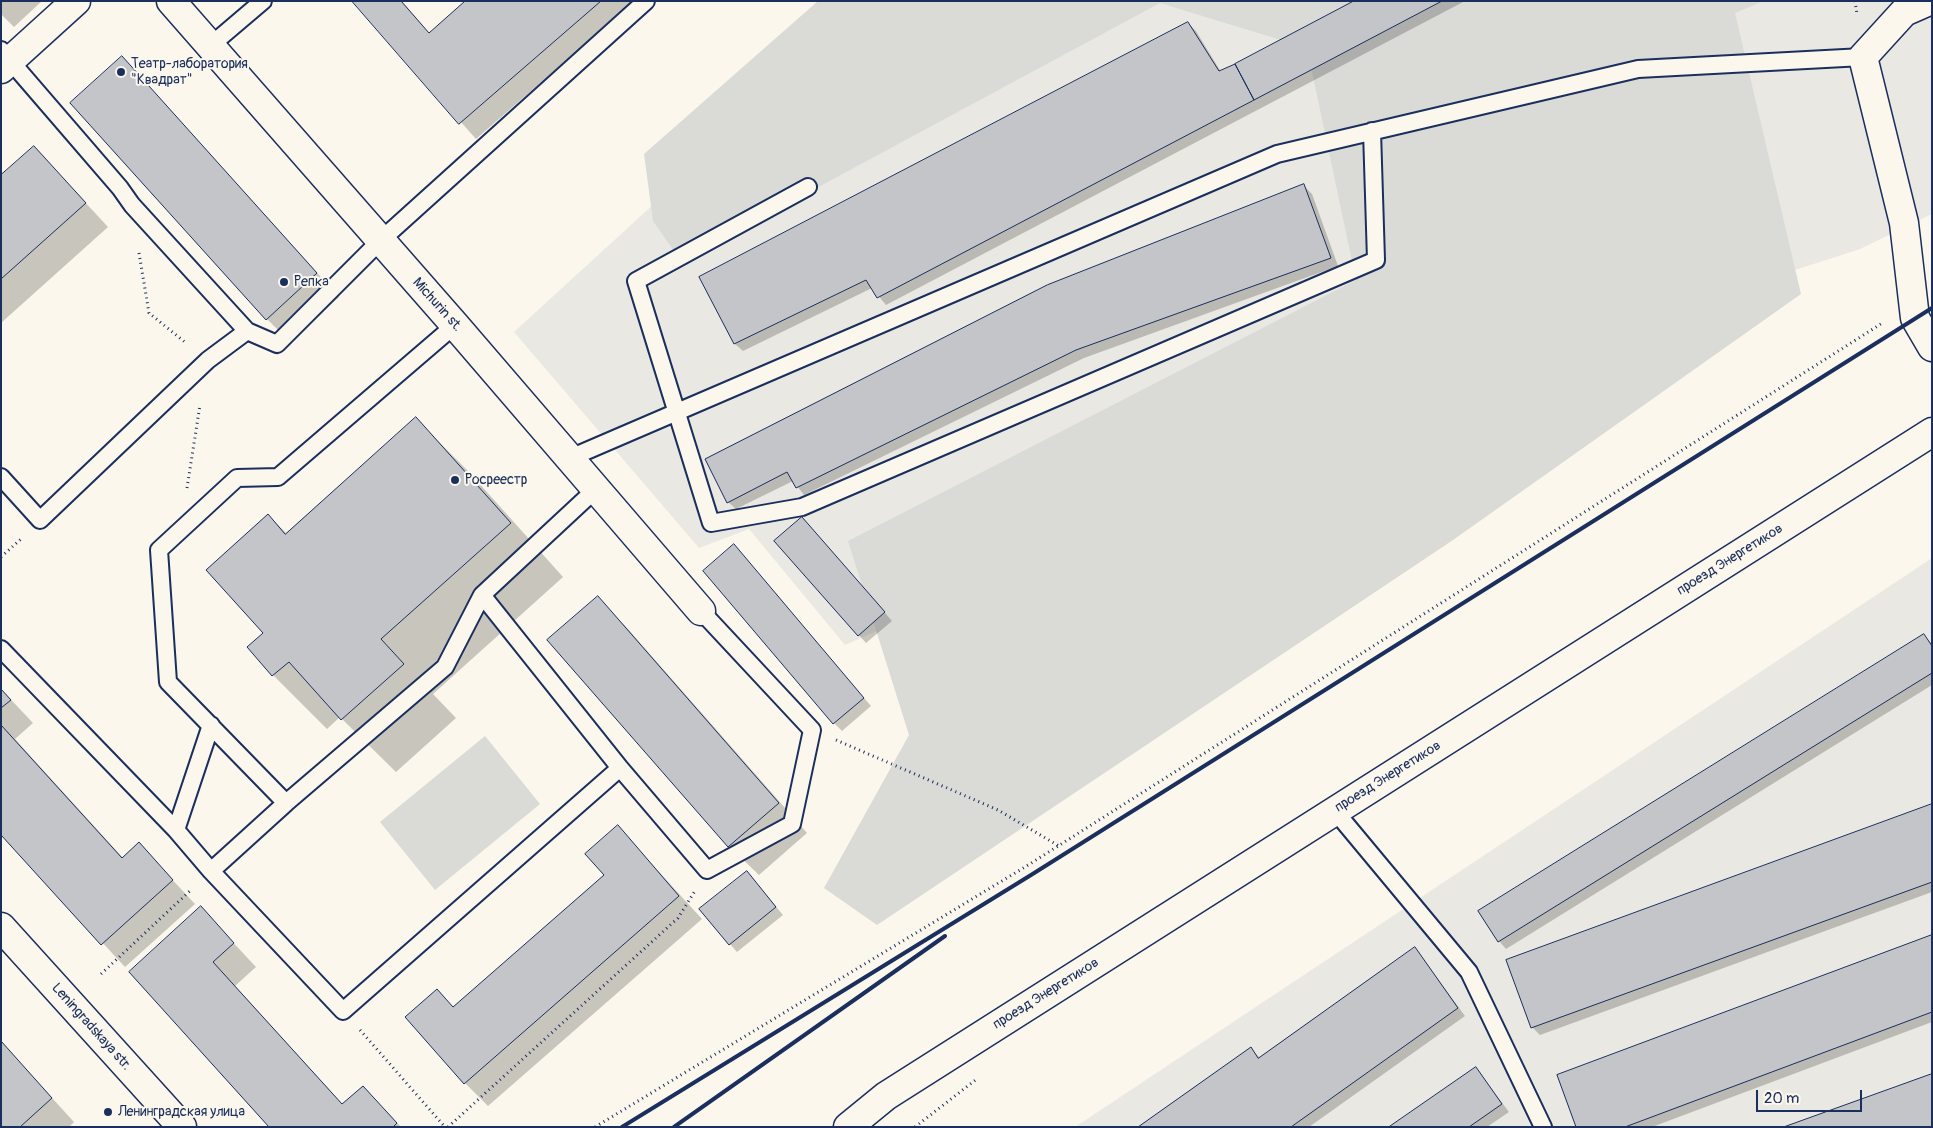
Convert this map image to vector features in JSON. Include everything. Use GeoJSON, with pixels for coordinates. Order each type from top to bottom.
{"type":"FeatureCollection","features":[{"type":"Feature","properties":{"kind":"street"},"geometry":{"type":"LineString","coordinates":[[4,60],[76,1]]}},
{"type":"Feature","properties":{"kind":"street","name":"Michurin st."},"geometry":{"type":"LineString","coordinates":[[170,1],[455,325],[701,611]]}},
{"type":"Feature","properties":{"kind":"street"},"geometry":{"type":"LineString","coordinates":[[1930,1],[1904,12],[1863,57],[1904,223],[1915,318],[1932,347]]}},
{"type":"Feature","properties":{"kind":"street","name":"проезд Энергетиков"},"geometry":{"type":"LineString","coordinates":[[848,1127],[886,1096],[1932,432]]}},
{"type":"Feature","properties":{"kind":"street","name":"Leningradskaya str."},"geometry":{"type":"LineString","coordinates":[[6,941],[182,1127]]}},
{"type":"Feature","properties":{"kind":"lane"},"geometry":{"type":"LineString","coordinates":[[210,46],[263,1]]}},
{"type":"Feature","properties":{"kind":"lane"},"geometry":{"type":"LineString","coordinates":[[4,60],[120,188],[132,205],[247,331],[277,344],[380,241],[646,1]]}},
{"type":"Feature","properties":{"kind":"lane"},"geometry":{"type":"LineString","coordinates":[[570,458],[1277,154],[1638,69],[1863,57]]}},
{"type":"Feature","properties":{"kind":"lane"},"geometry":{"type":"LineString","coordinates":[[808,187],[636,281],[711,523],[802,507],[1376,260],[1372,131]]}},
{"type":"Feature","properties":{"kind":"lane"},"geometry":{"type":"LineString","coordinates":[[286,804],[168,682],[159,550],[237,478],[278,477],[455,325]]}},
{"type":"Feature","properties":{"kind":"lane"},"geometry":{"type":"LineString","coordinates":[[1,477],[40,520],[208,360],[247,331]]}},
{"type":"Feature","properties":{"kind":"lane"},"geometry":{"type":"LineString","coordinates":[[211,871],[445,667],[482,595],[596,489]]}},
{"type":"Feature","properties":{"kind":"lane"},"geometry":{"type":"LineString","coordinates":[[482,595],[620,768],[707,870],[792,824],[812,730],[701,611]]}},
{"type":"Feature","properties":{"kind":"lane"},"geometry":{"type":"LineString","coordinates":[[1,649],[176,830],[211,871],[343,1011],[620,768]]}},
{"type":"Feature","properties":{"kind":"lane"},"geometry":{"type":"LineString","coordinates":[[176,830],[211,725]]}},
{"type":"Feature","properties":{"kind":"lane"},"geometry":{"type":"LineString","coordinates":[[1335,811],[1469,972],[1544,1127]]}},
{"type":"Feature","properties":{"kind":"path"},"geometry":{"type":"LineString","coordinates":[[595,1127],[1059,846],[1885,321],[1915,318]]}},
{"type":"Feature","properties":{"kind":"path"},"geometry":{"type":"LineString","coordinates":[[812,730],[998,810],[1059,846]]}},
{"type":"Feature","properties":{"kind":"path"},"geometry":{"type":"LineString","coordinates":[[343,1011],[447,1127],[678,918],[707,870]]}},
{"type":"Feature","properties":{"kind":"path"},"geometry":{"type":"LineString","coordinates":[[101,974],[211,871]]}},
{"type":"Feature","properties":{"kind":"shaded area"},"geometry":{"type":"Polygon","coordinates":[[[818,1],[1764,1],[1735,13],[1801,294],[1453,540],[877,925],[824,888],[909,735],[848,541],[1356,280],[1307,48],[1160,3],[681,261],[653,221],[644,154],[818,1]]]}},
{"type":"Feature","properties":{"kind":"shaded area"},"geometry":{"type":"Polygon","coordinates":[[[1139,1],[1932,1],[1932,214],[1860,249],[1433,387],[845,645],[749,529],[699,548],[514,332],[785,84],[1139,1]]]}},
{"type":"Feature","properties":{"kind":"shaded area"},"geometry":{"type":"Polygon","coordinates":[[[1932,558],[1932,1127],[1075,1127],[1932,558]]]}},
{"type":"Feature","properties":{"kind":"shaded area"},"geometry":{"type":"Polygon","coordinates":[[[485,736],[540,804],[435,890],[380,822],[485,736]]]}},
{"type":"Feature","properties":{"kind":"building"},"geometry":{"type":"Polygon","coordinates":[[[352,1],[401,1],[429,33],[465,1],[601,1],[459,124],[352,1]]]}},
{"type":"Feature","properties":{"kind":"building"},"geometry":{"type":"Polygon","coordinates":[[[1354,1],[1442,1],[1254,100],[1235,64],[1354,1]]]}},
{"type":"Feature","properties":{"kind":"building"},"geometry":{"type":"Polygon","coordinates":[[[1188,22],[1219,71],[1235,64],[1254,100],[877,298],[866,280],[734,344],[699,277],[1188,22]]]}},
{"type":"Feature","properties":{"kind":"building"},"geometry":{"type":"Polygon","coordinates":[[[122,56],[317,273],[266,320],[70,103],[122,56]]]}},
{"type":"Feature","properties":{"kind":"building"},"geometry":{"type":"Polygon","coordinates":[[[34,146],[86,203],[1,279],[1,175],[34,146]]]}},
{"type":"Feature","properties":{"kind":"building"},"geometry":{"type":"Polygon","coordinates":[[[1304,184],[1331,258],[1076,350],[796,488],[787,472],[727,503],[705,459],[1047,285],[1304,184]]]}},
{"type":"Feature","properties":{"kind":"building"},"geometry":{"type":"Polygon","coordinates":[[[416,417],[511,523],[381,639],[404,664],[341,720],[289,662],[272,676],[247,647],[263,633],[206,570],[268,514],[285,534],[416,417]]]}},
{"type":"Feature","properties":{"kind":"building"},"geometry":{"type":"Polygon","coordinates":[[[802,517],[885,612],[858,636],[774,541],[802,517]]]}},
{"type":"Feature","properties":{"kind":"building"},"geometry":{"type":"Polygon","coordinates":[[[734,544],[864,698],[833,724],[703,571],[734,544]]]}},
{"type":"Feature","properties":{"kind":"building"},"geometry":{"type":"Polygon","coordinates":[[[598,596],[779,803],[728,847],[547,640],[598,596]]]}},
{"type":"Feature","properties":{"kind":"building"},"geometry":{"type":"Polygon","coordinates":[[[1924,634],[1932,646],[1932,673],[1498,942],[1478,911],[1924,634]]]}},
{"type":"Feature","properties":{"kind":"building"},"geometry":{"type":"Polygon","coordinates":[[[1,689],[11,700],[1,708],[1,689]]]}},
{"type":"Feature","properties":{"kind":"building"},"geometry":{"type":"Polygon","coordinates":[[[1,725],[122,858],[139,842],[173,880],[101,945],[1,835],[1,725]]]}},
{"type":"Feature","properties":{"kind":"building"},"geometry":{"type":"Polygon","coordinates":[[[1932,804],[1932,882],[1531,1028],[1506,960],[1932,804]]]}},
{"type":"Feature","properties":{"kind":"building"},"geometry":{"type":"Polygon","coordinates":[[[618,825],[679,896],[464,1084],[405,1017],[437,989],[453,1007],[604,875],[585,854],[618,825]]]}},
{"type":"Feature","properties":{"kind":"building"},"geometry":{"type":"Polygon","coordinates":[[[747,871],[776,907],[729,945],[699,909],[747,871]]]}},
{"type":"Feature","properties":{"kind":"building"},"geometry":{"type":"Polygon","coordinates":[[[201,906],[234,943],[213,962],[342,1104],[363,1086],[397,1123],[393,1127],[269,1127],[129,972],[201,906]]]}},
{"type":"Feature","properties":{"kind":"building"},"geometry":{"type":"Polygon","coordinates":[[[1932,935],[1932,1012],[1625,1127],[1576,1127],[1557,1075],[1932,935]]]}},
{"type":"Feature","properties":{"kind":"building"},"geometry":{"type":"Polygon","coordinates":[[[1415,947],[1458,1008],[1291,1127],[1138,1127],[1251,1047],[1258,1058],[1415,947]]]}},
{"type":"Feature","properties":{"kind":"building"},"geometry":{"type":"Polygon","coordinates":[[[1,1041],[52,1098],[20,1127],[1,1127],[1,1041]]]}},
{"type":"Feature","properties":{"kind":"building"},"geometry":{"type":"Polygon","coordinates":[[[1476,1067],[1502,1104],[1469,1127],[1389,1127],[1476,1067]]]}},
{"type":"Feature","properties":{"kind":"building"},"geometry":{"type":"Polygon","coordinates":[[[1932,1074],[1932,1127],[1784,1127],[1932,1074]]]}},
{"type":"Feature","properties":{"kind":"railway"},"geometry":{"type":"LineString","coordinates":[[622,1127],[1031,875],[1932,308]]}},
{"type":"Feature","properties":{"kind":"railway"},"geometry":{"type":"LineString","coordinates":[[674,1127],[945,936]]}},
{"type":"Feature","properties":{"kind":"place","name":"Театр-лаборатория \"Квадрат\""},"geometry":{"type":"Point","coordinates":[121,72]}},
{"type":"Feature","properties":{"kind":"place","name":"Репка"},"geometry":{"type":"Point","coordinates":[284,282]}},
{"type":"Feature","properties":{"kind":"place","name":"Росреестр"},"geometry":{"type":"Point","coordinates":[455,480]}},
{"type":"Feature","properties":{"kind":"place","name":"Ленинградская улица"},"geometry":{"type":"Point","coordinates":[108,1112]}}]}
